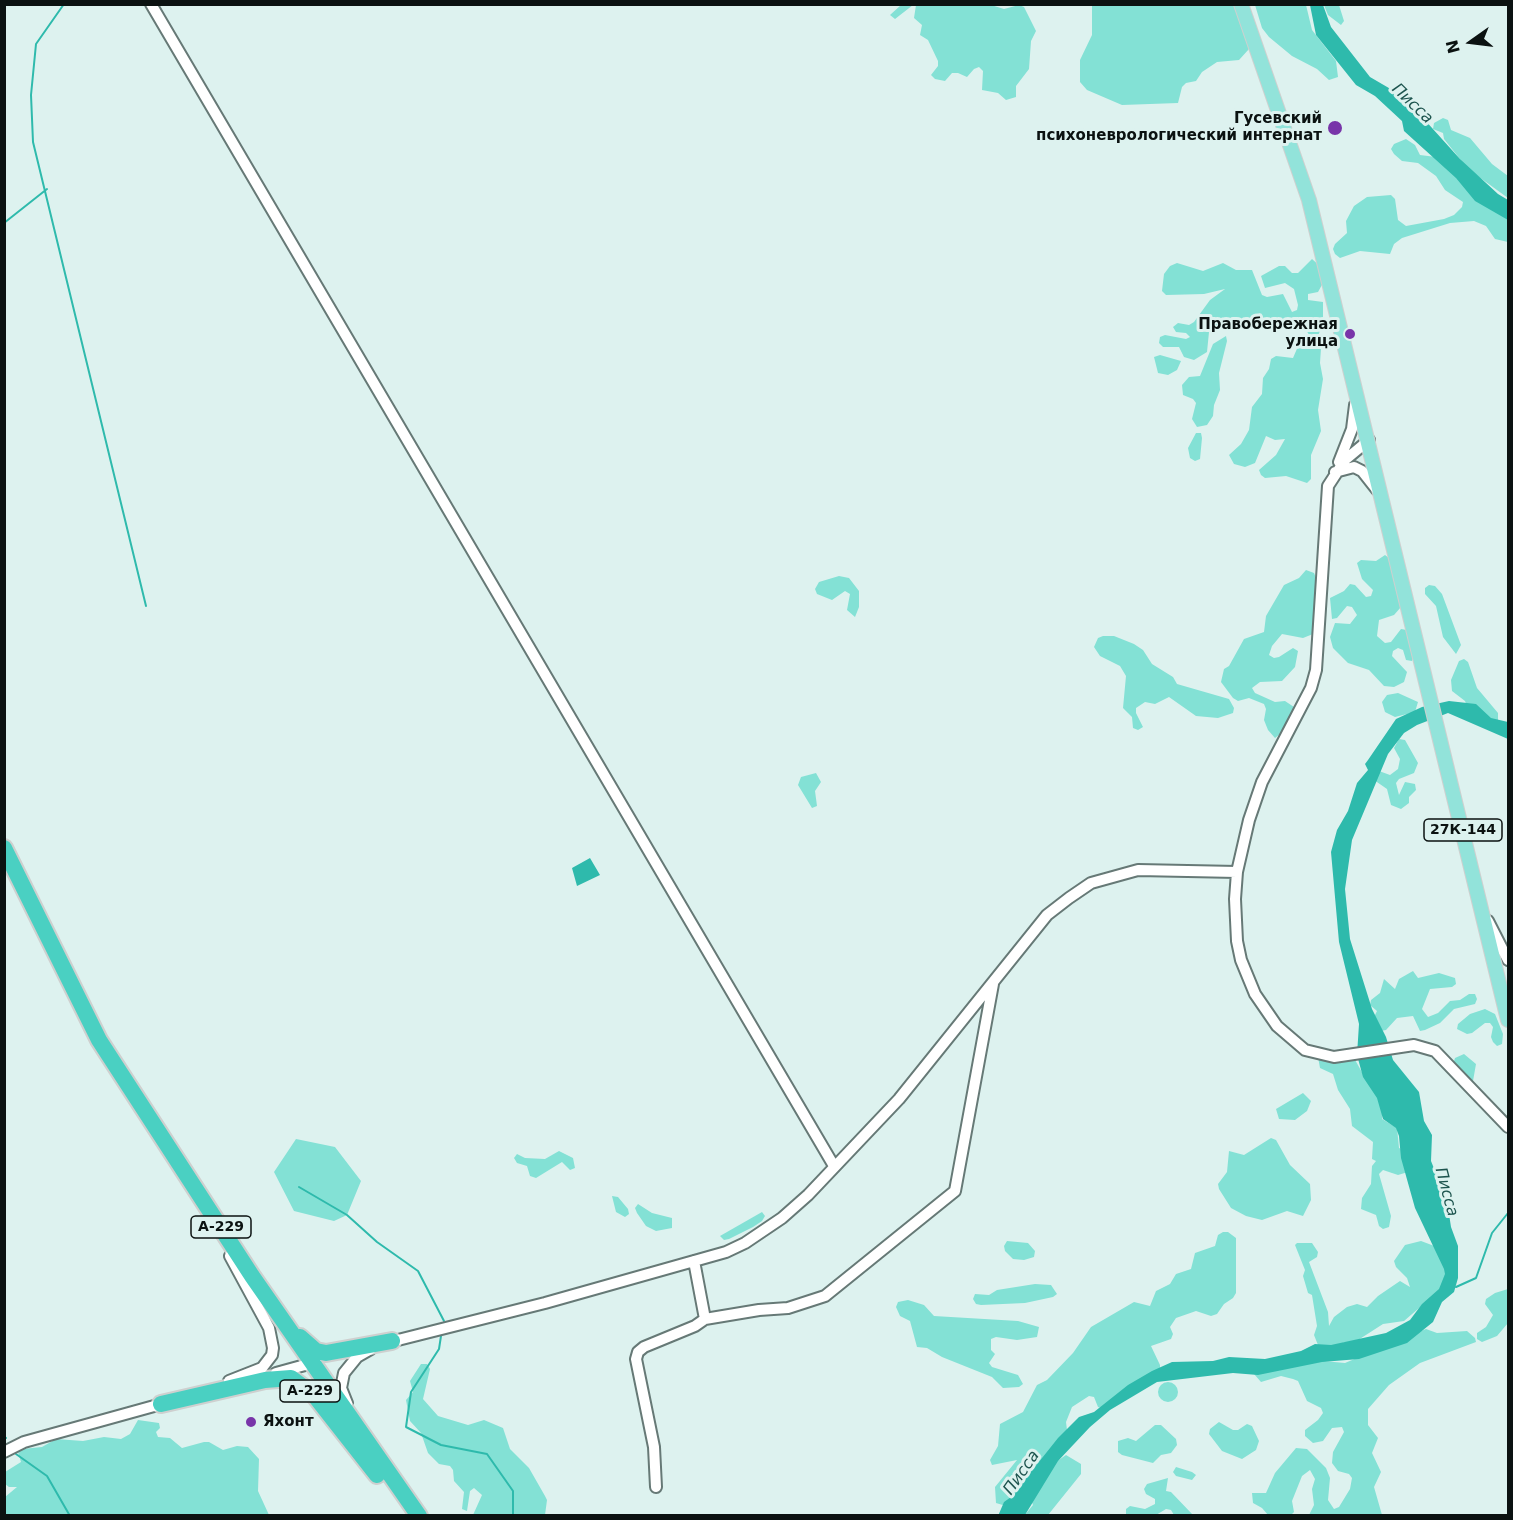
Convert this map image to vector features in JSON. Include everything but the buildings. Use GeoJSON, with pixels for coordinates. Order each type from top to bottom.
{"type":"FeatureCollection","features":[{"type":"Feature","properties":{"kind":"highway","name":"А-229"},"geometry":{"type":"LineString","coordinates":[[4,848],[99,1040],[306,1365],[412,1513]]}},
{"type":"Feature","properties":{"kind":"highway"},"geometry":{"type":"LineString","coordinates":[[212,1218],[296,1333],[309,1346],[326,1353],[392,1341]]}},
{"type":"Feature","properties":{"kind":"highway","name":"A-229"},"geometry":{"type":"LineString","coordinates":[[161,1404],[265,1380],[291,1378],[315,1396],[412,1513]]}},
{"type":"Feature","properties":{"kind":"main road","name":"27К-144"},"geometry":{"type":"LineString","coordinates":[[1241,4],[1309,200],[1370,440],[1509,1020]]}},
{"type":"Feature","properties":{"kind":"street"},"geometry":{"type":"LineString","coordinates":[[151,4],[834,1166]]}},
{"type":"Feature","properties":{"kind":"street"},"geometry":{"type":"LineString","coordinates":[[1355,381],[1352,429],[1326,498],[1316,670],[1307,696],[1262,782],[1249,820],[1237,872],[1235,899],[1237,941],[1241,960],[1255,994],[1277,1026],[1305,1050],[1318,1055],[1348,1056],[1414,1045],[1435,1051],[1509,1127]]}},
{"type":"Feature","properties":{"kind":"street"},"geometry":{"type":"LineString","coordinates":[[1335,472],[1345,460],[1370,440]]}},
{"type":"Feature","properties":{"kind":"street"},"geometry":{"type":"LineString","coordinates":[[1335,472],[1346,467],[1362,471],[1384,500]]}},
{"type":"Feature","properties":{"kind":"street"},"geometry":{"type":"LineString","coordinates":[[4,1452],[24,1442],[161,1404],[392,1341],[545,1303],[726,1252],[764,1231],[808,1195],[899,1100],[1047,915],[1091,883],[1138,870],[1237,872]]}},
{"type":"Feature","properties":{"kind":"street"},"geometry":{"type":"LineString","coordinates":[[1482,910],[1509,960]]}},
{"type":"Feature","properties":{"kind":"street"},"geometry":{"type":"LineString","coordinates":[[656,1487],[654,1447],[636,1359],[638,1352],[705,1319],[759,1310],[788,1308],[825,1296],[955,1191],[993,983]]}},
{"type":"Feature","properties":{"kind":"street"},"geometry":{"type":"LineString","coordinates":[[161,1404],[255,1373],[268,1363],[272,1355],[269,1328],[212,1218]]}},
{"type":"Feature","properties":{"kind":"street"},"geometry":{"type":"LineString","coordinates":[[694,1261],[705,1319]]}},
{"type":"Feature","properties":{"kind":"street"},"geometry":{"type":"LineString","coordinates":[[392,1341],[357,1357],[344,1373],[341,1388],[345,1400],[412,1513]]}},
{"type":"Feature","properties":{"kind":"shaded area"},"geometry":{"type":"Polygon","coordinates":[[[901,5],[913,5],[895,19],[890,15],[901,5]]]}},
{"type":"Feature","properties":{"kind":"shaded area"},"geometry":{"type":"Polygon","coordinates":[[[916,5],[991,5],[1004,9],[1019,5],[1024,7],[1036,31],[1031,41],[1029,69],[1016,86],[1016,97],[1006,100],[998,93],[982,90],[983,71],[979,67],[967,77],[952,73],[945,81],[935,79],[931,75],[938,66],[938,61],[928,40],[920,35],[922,25],[914,18],[916,5]]]}},
{"type":"Feature","properties":{"kind":"shaded area"},"geometry":{"type":"Polygon","coordinates":[[[1092,5],[1237,5],[1249,49],[1239,60],[1217,62],[1202,72],[1196,81],[1186,83],[1182,87],[1178,103],[1122,105],[1087,90],[1080,82],[1080,60],[1092,35],[1092,5]]]}},
{"type":"Feature","properties":{"kind":"shaded area"},"geometry":{"type":"Polygon","coordinates":[[[1255,5],[1306,5],[1312,30],[1336,61],[1338,77],[1329,80],[1317,69],[1292,56],[1269,37],[1262,28],[1255,5]]]}},
{"type":"Feature","properties":{"kind":"shaded area"},"geometry":{"type":"Polygon","coordinates":[[[1310,5],[1323,5],[1331,27],[1370,77],[1394,91],[1414,108],[1460,159],[1498,194],[1508,200],[1508,220],[1475,201],[1456,178],[1404,131],[1402,121],[1375,96],[1356,85],[1316,35],[1310,5]]]}},
{"type":"Feature","properties":{"kind":"shaded area"},"geometry":{"type":"Polygon","coordinates":[[[1324,5],[1339,5],[1344,21],[1341,25],[1328,15],[1324,5]]]}},
{"type":"Feature","properties":{"kind":"shaded area"},"geometry":{"type":"Polygon","coordinates":[[[1443,118],[1448,120],[1451,130],[1470,138],[1492,164],[1508,176],[1508,198],[1468,169],[1444,139],[1443,133],[1433,129],[1434,123],[1443,118]]]}},
{"type":"Feature","properties":{"kind":"shaded area"},"geometry":{"type":"Polygon","coordinates":[[[1406,139],[1415,145],[1420,155],[1436,157],[1508,217],[1508,242],[1495,239],[1486,226],[1474,221],[1450,223],[1402,238],[1394,244],[1390,254],[1360,251],[1340,258],[1335,254],[1333,249],[1347,233],[1346,221],[1354,206],[1367,197],[1391,195],[1395,199],[1398,220],[1406,226],[1444,219],[1454,215],[1462,207],[1463,202],[1445,190],[1436,176],[1418,163],[1402,161],[1394,154],[1391,149],[1394,144],[1406,139]]]}},
{"type":"Feature","properties":{"kind":"shaded area"},"geometry":{"type":"Polygon","coordinates":[[[1312,259],[1321,267],[1323,283],[1318,292],[1308,294],[1308,300],[1323,302],[1323,324],[1317,338],[1311,338],[1303,325],[1298,323],[1288,326],[1278,322],[1263,324],[1247,317],[1233,332],[1224,327],[1209,332],[1207,352],[1194,360],[1184,357],[1179,347],[1163,347],[1159,343],[1160,337],[1165,335],[1186,339],[1190,337],[1186,333],[1176,332],[1173,327],[1178,323],[1189,325],[1194,322],[1210,300],[1225,289],[1204,294],[1166,295],[1162,291],[1164,274],[1170,266],[1177,263],[1203,271],[1223,263],[1236,270],[1252,270],[1262,295],[1267,297],[1283,294],[1292,312],[1297,310],[1298,305],[1294,289],[1285,283],[1265,288],[1261,276],[1279,266],[1285,266],[1292,273],[1298,273],[1312,259]]]}},
{"type":"Feature","properties":{"kind":"shaded area"},"geometry":{"type":"Polygon","coordinates":[[[1226,336],[1227,341],[1219,373],[1220,390],[1214,405],[1213,416],[1207,425],[1197,427],[1192,419],[1196,403],[1193,399],[1183,395],[1182,385],[1189,377],[1200,376],[1213,344],[1226,336]]]}},
{"type":"Feature","properties":{"kind":"shaded area"},"geometry":{"type":"Polygon","coordinates":[[[1309,340],[1320,343],[1323,379],[1318,410],[1321,431],[1311,455],[1311,479],[1307,483],[1286,476],[1265,478],[1261,475],[1259,470],[1276,455],[1285,439],[1275,440],[1266,436],[1255,463],[1245,467],[1234,464],[1229,455],[1241,444],[1249,430],[1252,407],[1262,394],[1263,378],[1269,369],[1271,359],[1276,356],[1293,358],[1299,344],[1309,340]]]}},
{"type":"Feature","properties":{"kind":"shaded area"},"geometry":{"type":"Polygon","coordinates":[[[1160,355],[1181,361],[1177,370],[1168,375],[1158,373],[1154,357],[1160,355]]]}},
{"type":"Feature","properties":{"kind":"shaded area"},"geometry":{"type":"Polygon","coordinates":[[[1196,433],[1201,433],[1202,438],[1200,459],[1195,461],[1190,458],[1188,448],[1196,433]]]}},
{"type":"Feature","properties":{"kind":"shaded area"},"geometry":{"type":"Polygon","coordinates":[[[1385,555],[1389,558],[1401,607],[1394,615],[1379,620],[1377,636],[1385,643],[1391,642],[1401,629],[1407,630],[1414,656],[1412,661],[1406,660],[1403,650],[1398,648],[1393,651],[1392,656],[1407,672],[1404,682],[1394,687],[1384,686],[1369,670],[1348,663],[1333,648],[1330,637],[1335,623],[1350,624],[1357,615],[1352,607],[1347,606],[1337,618],[1332,619],[1330,598],[1344,591],[1350,584],[1355,585],[1366,597],[1371,596],[1373,590],[1362,579],[1357,563],[1361,560],[1376,561],[1385,555]]]}},
{"type":"Feature","properties":{"kind":"shaded area"},"geometry":{"type":"Polygon","coordinates":[[[1306,570],[1314,573],[1318,583],[1313,634],[1303,638],[1282,634],[1272,646],[1269,655],[1274,658],[1279,657],[1293,648],[1298,651],[1295,667],[1282,681],[1260,682],[1252,688],[1255,693],[1275,702],[1285,701],[1294,707],[1294,712],[1284,731],[1275,738],[1268,730],[1264,720],[1266,709],[1264,704],[1249,698],[1238,701],[1221,682],[1224,669],[1229,666],[1244,639],[1264,632],[1266,616],[1284,585],[1299,578],[1306,570]]]}},
{"type":"Feature","properties":{"kind":"shaded area"},"geometry":{"type":"Polygon","coordinates":[[[839,576],[849,578],[859,591],[859,607],[855,617],[847,610],[850,594],[845,591],[832,600],[817,594],[815,589],[819,582],[839,576]]]}},
{"type":"Feature","properties":{"kind":"shaded area"},"geometry":{"type":"Polygon","coordinates":[[[1429,585],[1435,586],[1442,594],[1461,645],[1456,654],[1443,637],[1436,606],[1425,594],[1425,588],[1429,585]]]}},
{"type":"Feature","properties":{"kind":"shaded area"},"geometry":{"type":"Polygon","coordinates":[[[1114,636],[1134,644],[1143,650],[1152,664],[1173,677],[1177,684],[1229,699],[1234,708],[1233,713],[1218,718],[1196,716],[1169,697],[1155,704],[1145,702],[1136,708],[1143,727],[1138,730],[1133,728],[1132,717],[1123,708],[1126,676],[1120,666],[1100,656],[1094,647],[1098,638],[1114,636]]]}},
{"type":"Feature","properties":{"kind":"shaded area"},"geometry":{"type":"Polygon","coordinates":[[[1464,659],[1468,662],[1477,688],[1498,713],[1498,723],[1467,706],[1465,701],[1452,691],[1451,680],[1459,661],[1464,659]]]}},
{"type":"Feature","properties":{"kind":"shaded area"},"geometry":{"type":"Polygon","coordinates":[[[1398,693],[1418,702],[1415,712],[1395,717],[1385,712],[1382,702],[1387,695],[1398,693]]]}},
{"type":"Feature","properties":{"kind":"shaded area"},"geometry":{"type":"Polygon","coordinates":[[[1449,701],[1476,704],[1491,718],[1508,722],[1508,739],[1448,713],[1417,725],[1404,733],[1388,754],[1352,840],[1345,889],[1350,939],[1372,1009],[1386,1037],[1393,1060],[1419,1092],[1424,1121],[1432,1135],[1431,1161],[1447,1201],[1451,1227],[1458,1246],[1458,1278],[1454,1292],[1442,1302],[1433,1322],[1407,1343],[1359,1359],[1322,1362],[1258,1375],[1233,1373],[1157,1382],[1110,1410],[1090,1427],[1058,1461],[1025,1515],[998,1516],[1004,1502],[1011,1497],[1058,1438],[1079,1417],[1094,1412],[1128,1385],[1152,1371],[1172,1362],[1213,1361],[1229,1357],[1265,1359],[1301,1351],[1315,1344],[1331,1345],[1386,1333],[1410,1320],[1422,1304],[1439,1289],[1445,1274],[1444,1269],[1415,1208],[1401,1158],[1399,1136],[1396,1128],[1383,1119],[1377,1098],[1363,1077],[1357,1055],[1359,1024],[1339,942],[1331,852],[1337,830],[1348,811],[1357,783],[1368,770],[1365,764],[1396,719],[1422,707],[1449,701]]]}},
{"type":"Feature","properties":{"kind":"shaded area"},"geometry":{"type":"Polygon","coordinates":[[[1399,739],[1405,740],[1418,763],[1414,773],[1399,779],[1396,783],[1399,795],[1405,782],[1415,784],[1416,790],[1409,797],[1409,803],[1401,809],[1391,805],[1387,789],[1374,780],[1379,771],[1390,775],[1398,769],[1400,759],[1394,748],[1399,739]]]}},
{"type":"Feature","properties":{"kind":"shaded area"},"geometry":{"type":"Polygon","coordinates":[[[816,773],[821,782],[815,791],[817,806],[812,808],[798,785],[801,777],[816,773]]]}},
{"type":"Feature","properties":{"kind":"shaded area"},"geometry":{"type":"Polygon","coordinates":[[[590,858],[600,875],[577,886],[572,868],[590,858]]]}},
{"type":"Feature","properties":{"kind":"shaded area"},"geometry":{"type":"Polygon","coordinates":[[[1413,971],[1418,978],[1439,973],[1455,978],[1456,984],[1452,987],[1430,989],[1422,1009],[1428,1017],[1438,1013],[1450,1001],[1460,1000],[1469,994],[1475,994],[1477,999],[1475,1004],[1454,1009],[1440,1023],[1425,1030],[1420,1031],[1413,1016],[1397,1018],[1386,1030],[1381,1031],[1373,1019],[1377,1011],[1370,1005],[1371,1000],[1380,993],[1384,979],[1395,989],[1399,979],[1413,971]]]}},
{"type":"Feature","properties":{"kind":"shaded area"},"geometry":{"type":"Polygon","coordinates":[[[1485,1009],[1495,1014],[1503,1034],[1502,1044],[1497,1046],[1493,1042],[1491,1037],[1493,1027],[1490,1023],[1485,1023],[1467,1034],[1457,1029],[1458,1024],[1470,1014],[1485,1009]]]}},
{"type":"Feature","properties":{"kind":"shaded area"},"geometry":{"type":"Polygon","coordinates":[[[1464,1054],[1476,1064],[1473,1081],[1468,1080],[1453,1064],[1455,1058],[1464,1054]]]}},
{"type":"Feature","properties":{"kind":"shaded area"},"geometry":{"type":"Polygon","coordinates":[[[1318,1057],[1354,1058],[1363,1074],[1383,1097],[1382,1119],[1397,1128],[1399,1148],[1404,1150],[1408,1172],[1398,1175],[1383,1170],[1379,1174],[1391,1216],[1389,1227],[1383,1229],[1379,1226],[1376,1215],[1361,1209],[1362,1198],[1371,1184],[1372,1166],[1376,1161],[1372,1159],[1373,1142],[1352,1126],[1350,1109],[1338,1090],[1333,1074],[1320,1068],[1318,1057]]]}},
{"type":"Feature","properties":{"kind":"shaded area"},"geometry":{"type":"Polygon","coordinates":[[[1303,1093],[1311,1101],[1307,1111],[1295,1120],[1279,1119],[1276,1109],[1303,1093]]]}},
{"type":"Feature","properties":{"kind":"shaded area"},"geometry":{"type":"Polygon","coordinates":[[[1271,1138],[1276,1140],[1290,1165],[1310,1184],[1311,1200],[1303,1216],[1287,1211],[1262,1220],[1246,1216],[1231,1208],[1219,1189],[1218,1184],[1227,1172],[1229,1151],[1244,1155],[1271,1138]]]}},
{"type":"Feature","properties":{"kind":"shaded area"},"geometry":{"type":"Polygon","coordinates":[[[296,1139],[335,1147],[361,1181],[347,1215],[334,1221],[294,1211],[274,1172],[296,1139]]]}},
{"type":"Feature","properties":{"kind":"shaded area"},"geometry":{"type":"Polygon","coordinates":[[[559,1151],[573,1158],[575,1168],[570,1170],[562,1162],[536,1178],[530,1176],[527,1166],[517,1163],[514,1158],[517,1154],[525,1158],[545,1159],[559,1151]]]}},
{"type":"Feature","properties":{"kind":"shaded area"},"geometry":{"type":"Polygon","coordinates":[[[612,1196],[618,1197],[628,1209],[629,1214],[625,1217],[616,1212],[612,1196]]]}},
{"type":"Feature","properties":{"kind":"shaded area"},"geometry":{"type":"Polygon","coordinates":[[[638,1204],[652,1213],[672,1218],[672,1228],[656,1231],[646,1226],[635,1208],[638,1204]]]}},
{"type":"Feature","properties":{"kind":"shaded area"},"geometry":{"type":"Polygon","coordinates":[[[762,1212],[765,1216],[762,1221],[753,1227],[729,1239],[724,1240],[720,1236],[762,1212]]]}},
{"type":"Feature","properties":{"kind":"shaded area"},"geometry":{"type":"Polygon","coordinates":[[[1228,1232],[1236,1238],[1236,1293],[1233,1298],[1224,1304],[1217,1314],[1211,1316],[1196,1311],[1176,1318],[1170,1327],[1173,1334],[1171,1339],[1151,1346],[1160,1365],[1160,1371],[1103,1409],[1098,1407],[1094,1397],[1089,1396],[1072,1407],[1066,1422],[1068,1438],[1006,1506],[996,1503],[995,1487],[1017,1460],[992,1465],[990,1460],[998,1446],[1000,1424],[1023,1412],[1037,1385],[1047,1380],[1073,1353],[1091,1327],[1134,1302],[1150,1306],[1156,1291],[1170,1284],[1176,1274],[1191,1269],[1195,1253],[1215,1246],[1218,1235],[1228,1232]]]}},
{"type":"Feature","properties":{"kind":"shaded area"},"geometry":{"type":"Polygon","coordinates":[[[1007,1241],[1028,1243],[1035,1251],[1034,1257],[1024,1260],[1013,1259],[1005,1251],[1004,1246],[1007,1241]]]}},
{"type":"Feature","properties":{"kind":"shaded area"},"geometry":{"type":"Polygon","coordinates":[[[1421,1241],[1437,1247],[1447,1270],[1440,1290],[1404,1321],[1383,1324],[1355,1342],[1344,1342],[1338,1350],[1318,1345],[1314,1335],[1317,1326],[1312,1295],[1308,1293],[1303,1276],[1305,1270],[1295,1245],[1312,1243],[1318,1252],[1317,1257],[1309,1262],[1328,1312],[1329,1326],[1334,1317],[1347,1307],[1357,1304],[1367,1307],[1378,1296],[1400,1281],[1410,1287],[1407,1278],[1396,1267],[1394,1261],[1405,1245],[1421,1241]]]}},
{"type":"Feature","properties":{"kind":"shaded area"},"geometry":{"type":"Polygon","coordinates":[[[1035,1284],[1051,1285],[1057,1294],[1053,1297],[1025,1303],[981,1305],[976,1304],[973,1299],[975,1294],[989,1295],[997,1290],[1035,1284]]]}},
{"type":"Feature","properties":{"kind":"shaded area"},"geometry":{"type":"Polygon","coordinates":[[[1508,1289],[1508,1323],[1497,1336],[1482,1342],[1477,1339],[1477,1333],[1486,1327],[1493,1315],[1485,1304],[1486,1299],[1508,1289]]]}},
{"type":"Feature","properties":{"kind":"shaded area"},"geometry":{"type":"Polygon","coordinates":[[[908,1300],[924,1305],[934,1316],[1018,1321],[1039,1327],[1037,1337],[1017,1340],[996,1337],[991,1339],[991,1350],[995,1354],[989,1363],[992,1367],[1018,1375],[1023,1384],[1019,1387],[1003,1388],[992,1377],[942,1357],[927,1348],[917,1347],[910,1321],[900,1316],[896,1307],[898,1302],[908,1300]]]}},
{"type":"Feature","properties":{"kind":"shaded area"},"geometry":{"type":"Polygon","coordinates":[[[1426,1329],[1437,1333],[1467,1331],[1476,1342],[1420,1363],[1389,1385],[1368,1409],[1368,1425],[1378,1438],[1372,1453],[1381,1472],[1374,1487],[1382,1515],[1309,1515],[1314,1505],[1312,1489],[1315,1479],[1310,1470],[1302,1476],[1292,1501],[1294,1512],[1291,1515],[1268,1515],[1253,1503],[1252,1493],[1266,1493],[1275,1473],[1296,1448],[1307,1449],[1326,1468],[1330,1478],[1328,1500],[1334,1509],[1339,1507],[1350,1489],[1352,1478],[1349,1474],[1338,1471],[1332,1463],[1333,1452],[1344,1432],[1342,1427],[1332,1428],[1323,1441],[1313,1443],[1305,1436],[1305,1430],[1323,1413],[1321,1408],[1307,1401],[1298,1381],[1281,1376],[1261,1382],[1254,1374],[1323,1361],[1345,1363],[1426,1329]]]}},
{"type":"Feature","properties":{"kind":"shaded area"},"geometry":{"type":"Polygon","coordinates":[[[421,1364],[427,1364],[430,1369],[423,1399],[438,1416],[468,1425],[484,1420],[503,1428],[510,1449],[529,1468],[547,1500],[545,1515],[473,1515],[482,1495],[474,1488],[470,1491],[467,1511],[462,1509],[464,1492],[454,1481],[453,1470],[450,1466],[439,1464],[428,1453],[421,1433],[410,1421],[406,1400],[413,1392],[410,1381],[421,1364]]]}},
{"type":"Feature","properties":{"kind":"shaded area"},"geometry":{"type":"Polygon","coordinates":[[[1168,1382],[1175,1385],[1178,1392],[1175,1399],[1168,1402],[1161,1399],[1158,1392],[1161,1385],[1168,1382]]]}},
{"type":"Feature","properties":{"kind":"shaded area"},"geometry":{"type":"Polygon","coordinates":[[[138,1420],[159,1423],[160,1428],[156,1432],[158,1437],[170,1438],[182,1448],[204,1442],[209,1442],[223,1450],[237,1446],[248,1447],[259,1459],[258,1491],[269,1515],[5,1516],[5,1497],[17,1487],[9,1487],[5,1484],[5,1472],[21,1462],[18,1452],[22,1449],[42,1447],[56,1439],[83,1441],[104,1437],[121,1439],[130,1434],[138,1420]]]}},
{"type":"Feature","properties":{"kind":"shaded area"},"geometry":{"type":"Polygon","coordinates":[[[1219,1422],[1233,1430],[1238,1430],[1247,1424],[1252,1426],[1259,1441],[1256,1450],[1242,1459],[1222,1451],[1209,1434],[1210,1429],[1219,1422]]]}},
{"type":"Feature","properties":{"kind":"shaded area"},"geometry":{"type":"Polygon","coordinates":[[[1155,1425],[1161,1425],[1176,1439],[1177,1445],[1171,1453],[1161,1455],[1153,1463],[1118,1452],[1118,1441],[1128,1438],[1136,1441],[1155,1425]]]}},
{"type":"Feature","properties":{"kind":"shaded area"},"geometry":{"type":"Polygon","coordinates":[[[1066,1455],[1081,1464],[1081,1474],[1048,1515],[1024,1516],[1033,1505],[1031,1500],[1053,1464],[1066,1455]]]}},
{"type":"Feature","properties":{"kind":"shaded area"},"geometry":{"type":"Polygon","coordinates":[[[1176,1467],[1196,1475],[1192,1480],[1176,1476],[1173,1472],[1176,1467]]]}},
{"type":"Feature","properties":{"kind":"shaded area"},"geometry":{"type":"Polygon","coordinates":[[[1168,1478],[1166,1491],[1171,1492],[1193,1515],[1174,1515],[1171,1510],[1166,1509],[1156,1515],[1126,1515],[1126,1509],[1130,1506],[1145,1509],[1155,1504],[1155,1499],[1146,1494],[1144,1489],[1147,1484],[1168,1478]]]}},
{"type":"Feature","properties":{"kind":"waterway"},"geometry":{"type":"LineString","coordinates":[[64,4],[36,44],[31,95],[33,142],[146,606]]}},
{"type":"Feature","properties":{"kind":"waterway"},"geometry":{"type":"LineString","coordinates":[[4,223],[47,189]]}},
{"type":"Feature","properties":{"kind":"waterway"},"geometry":{"type":"LineString","coordinates":[[299,1187],[347,1215],[377,1242],[418,1271],[444,1321]]}},
{"type":"Feature","properties":{"kind":"waterway"},"geometry":{"type":"LineString","coordinates":[[1456,1287],[1476,1278],[1492,1233],[1508,1213]]}},
{"type":"Feature","properties":{"kind":"waterway"},"geometry":{"type":"LineString","coordinates":[[441,1336],[439,1349],[411,1392],[406,1427],[441,1445],[487,1454],[513,1491],[513,1516]]}},
{"type":"Feature","properties":{"kind":"waterway"},"geometry":{"type":"LineString","coordinates":[[16,1454],[47,1476],[70,1516]]}},
{"type":"Feature","properties":{"kind":"place","name":"Гусевский психоневрологический интернат"},"geometry":{"type":"Point","coordinates":[1335,128]}},
{"type":"Feature","properties":{"kind":"place","name":"Правобережная улица"},"geometry":{"type":"Point","coordinates":[1350,334]}},
{"type":"Feature","properties":{"kind":"place","name":"Яхонт"},"geometry":{"type":"Point","coordinates":[251,1422]}},
{"type":"Feature","properties":{"kind":"water label","name":"Писса"},"geometry":{"type":"Point","coordinates":[1412,104]}},
{"type":"Feature","properties":{"kind":"water label","name":"Писса"},"geometry":{"type":"Point","coordinates":[1446,1192]}},
{"type":"Feature","properties":{"kind":"water label","name":"Писса"},"geometry":{"type":"Point","coordinates":[1022,1473]}}]}
